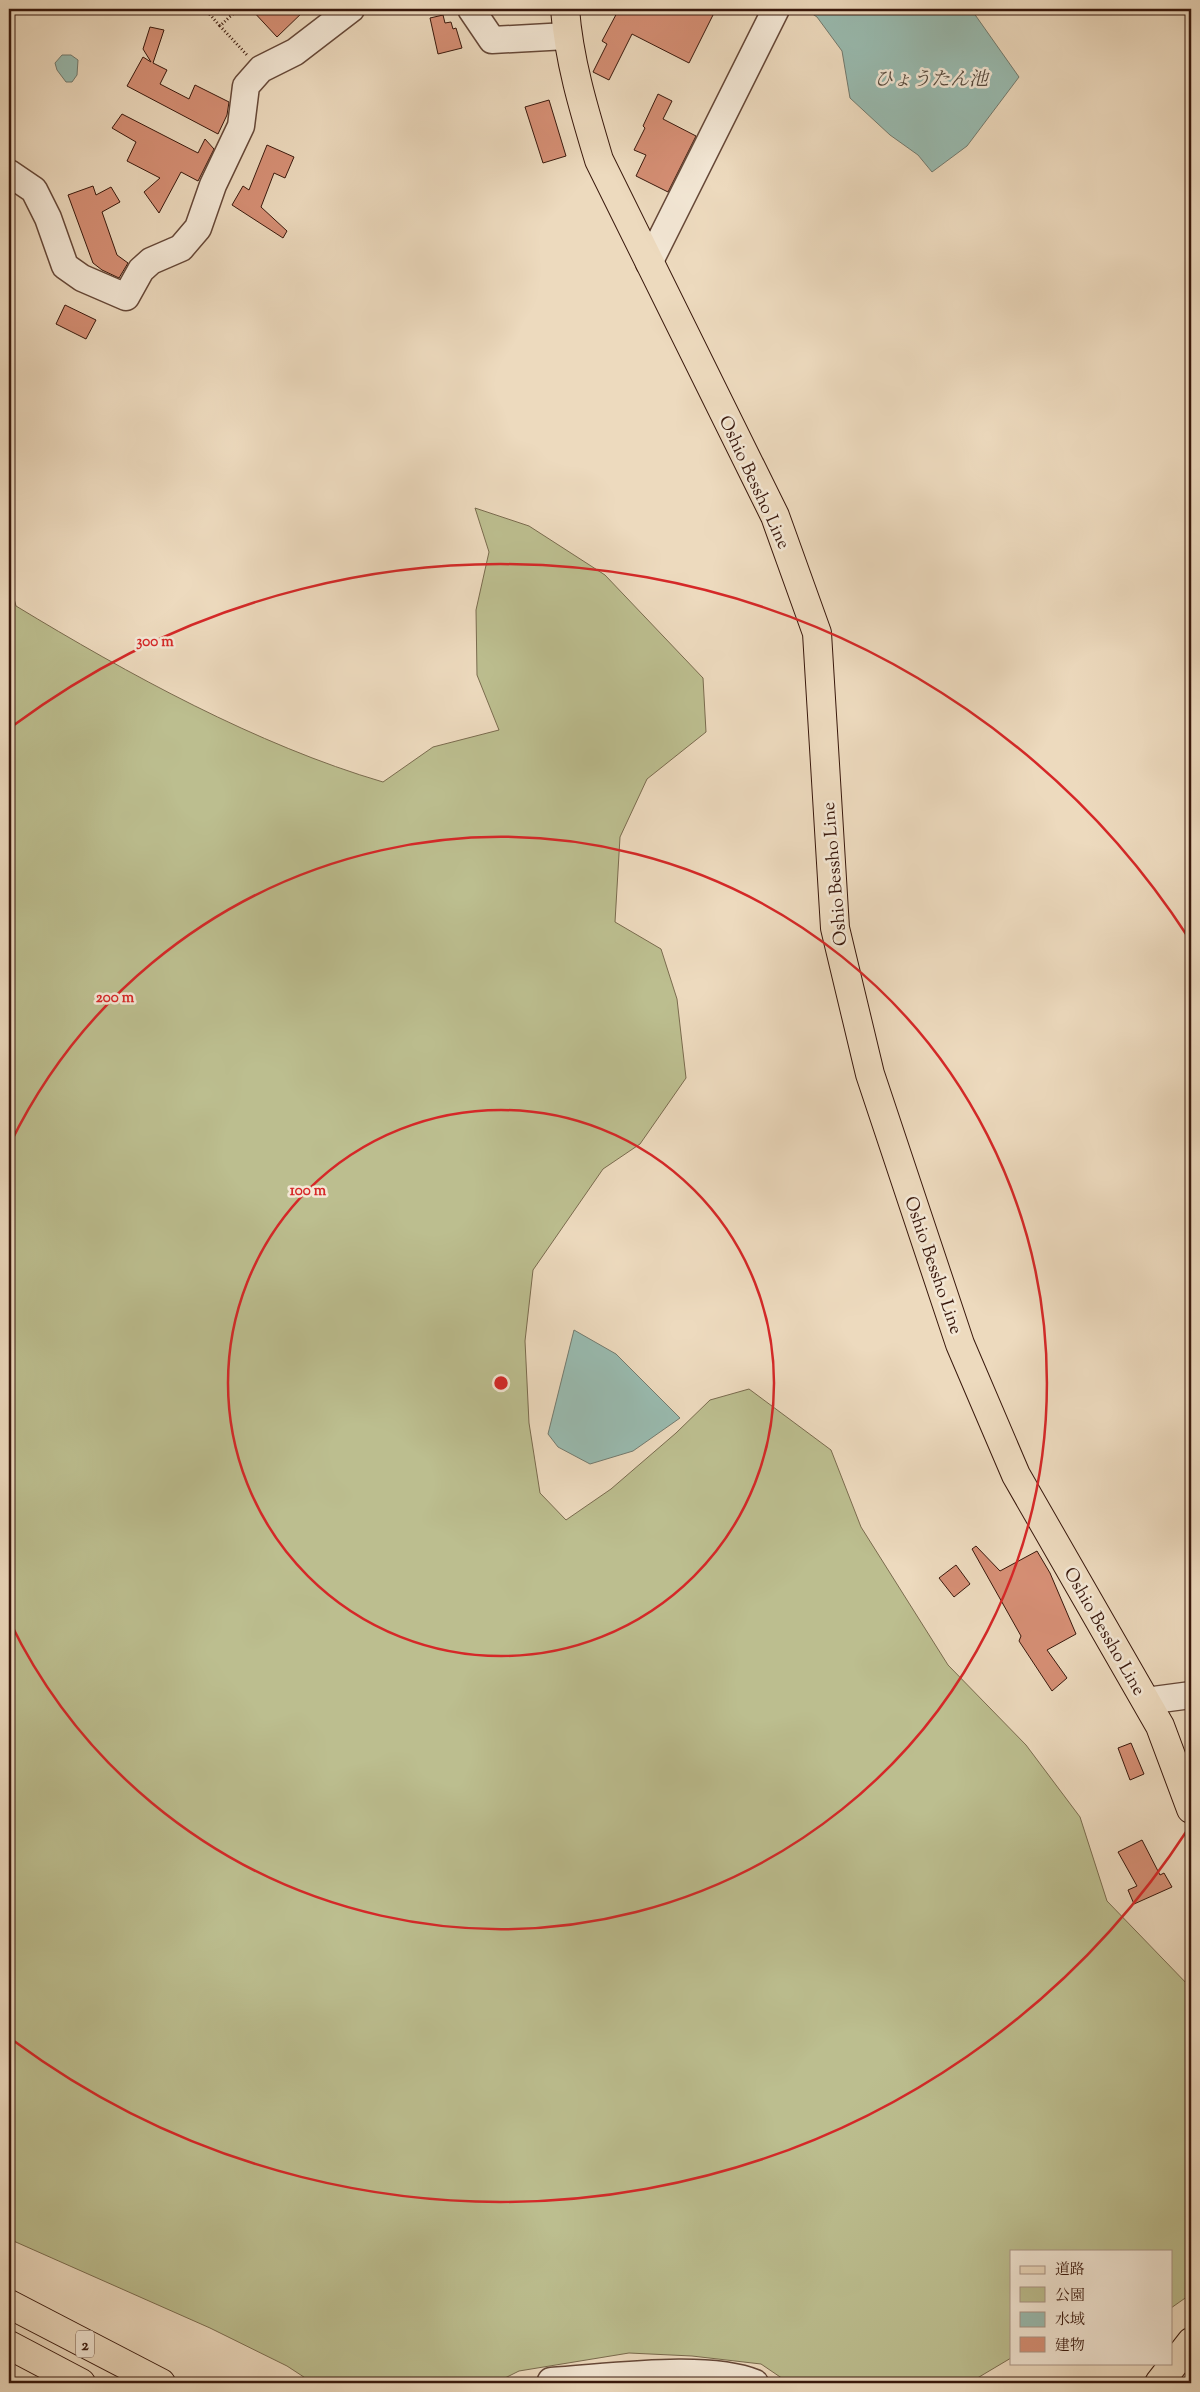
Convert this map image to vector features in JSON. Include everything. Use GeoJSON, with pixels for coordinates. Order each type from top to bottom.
{"type":"FeatureCollection","features":[{"type":"Feature","properties":{"kind":"main road","name":"Oshio Bessho Line"},"geometry":{"type":"LineString","coordinates":[[565,9],[567,36],[580,98],[599,160],[775,516],[817,634],[835,928],[870,1074],[960,1344],[1016,1475],[1160,1726],[1189,1799]]}},
{"type":"Feature","properties":{"kind":"main road","name":"2"},"geometry":{"type":"LineString","coordinates":[[9,2303],[161,2383]]}},
{"type":"Feature","properties":{"kind":"main road"},"geometry":{"type":"LineString","coordinates":[[1159,2383],[1191,2342]]}},
{"type":"Feature","properties":{"kind":"main road","name":"2"},"geometry":{"type":"LineString","coordinates":[[12,2347],[81,2383]]}},
{"type":"Feature","properties":{"kind":"street"},"geometry":{"type":"LineString","coordinates":[[9,173],[34,190],[48,218],[65,266],[82,278],[126,297],[141,270],[152,261],[181,248],[198,228],[213,185],[241,126],[246,86],[261,69],[295,52],[351,9]]}},
{"type":"Feature","properties":{"kind":"street"},"geometry":{"type":"LineString","coordinates":[[471,9],[492,40],[567,36]]}},
{"type":"Feature","properties":{"kind":"street"},"geometry":{"type":"LineString","coordinates":[[649,262],[776,9]]}},
{"type":"Feature","properties":{"kind":"street"},"geometry":{"type":"LineString","coordinates":[[1146,1701],[1191,1695]]}},
{"type":"Feature","properties":{"kind":"street"},"geometry":{"type":"LineString","coordinates":[[551,2382],[654,2374],[704,2374],[743,2378],[755,2383]]}},
{"type":"Feature","properties":{"kind":"path"},"geometry":{"type":"LineString","coordinates":[[204,9],[261,69]]}},
{"type":"Feature","properties":{"kind":"path"},"geometry":{"type":"LineString","coordinates":[[220,26],[238,9]]}},
{"type":"Feature","properties":{"kind":"green space"},"geometry":{"type":"Polygon","coordinates":[[[9,213],[14,217],[9,312],[9,213]]]}},
{"type":"Feature","properties":{"kind":"green space"},"geometry":{"type":"Polygon","coordinates":[[[475,508],[529,526],[605,575],[703,678],[706,732],[647,779],[620,837],[615,922],[661,949],[677,999],[686,1078],[640,1144],[603,1169],[533,1270],[525,1341],[529,1423],[540,1493],[566,1520],[611,1489],[676,1433],[710,1400],[749,1389],[831,1450],[861,1527],[948,1665],[1026,1745],[1080,1817],[1107,1901],[1191,1988],[1191,2294],[1172,2307],[1172,2250],[1010,2250],[1010,2359],[969,2383],[789,2383],[761,2364],[692,2356],[629,2353],[519,2371],[495,2383],[313,2383],[287,2366],[210,2328],[9,2239],[9,580],[16,606],[148,682],[194,706],[288,748],[336,767],[383,782],[433,747],[499,730],[477,675],[476,610],[489,552],[475,508]]]}},
{"type":"Feature","properties":{"kind":"water","name":"ひょうたん池"},"geometry":{"type":"Polygon","coordinates":[[[805,9],[971,9],[1019,77],[967,146],[932,172],[918,155],[890,135],[850,98],[842,51],[817,17],[805,9]]]}},
{"type":"Feature","properties":{"kind":"water"},"geometry":{"type":"Polygon","coordinates":[[[62,55],[71,55],[78,60],[77,75],[72,82],[66,82],[57,70],[55,63],[62,55]]]}},
{"type":"Feature","properties":{"kind":"water"},"geometry":{"type":"Polygon","coordinates":[[[574,1330],[616,1354],[680,1418],[633,1451],[590,1464],[558,1447],[548,1434],[574,1330]]]}},
{"type":"Feature","properties":{"kind":"building"},"geometry":{"type":"Polygon","coordinates":[[[251,9],[306,9],[277,37],[251,9]]]}},
{"type":"Feature","properties":{"kind":"building"},"geometry":{"type":"Polygon","coordinates":[[[619,9],[716,9],[689,63],[632,34],[609,80],[593,72],[607,44],[602,41],[619,9]]]}},
{"type":"Feature","properties":{"kind":"building"},"geometry":{"type":"Polygon","coordinates":[[[443,15],[445,23],[451,22],[453,29],[456,28],[462,48],[438,54],[430,18],[443,15]]]}},
{"type":"Feature","properties":{"kind":"building"},"geometry":{"type":"Polygon","coordinates":[[[150,27],[164,30],[153,63],[167,70],[160,84],[189,99],[195,85],[229,102],[227,115],[218,134],[127,86],[143,57],[151,62],[143,49],[150,27]]]}},
{"type":"Feature","properties":{"kind":"building"},"geometry":{"type":"Polygon","coordinates":[[[658,94],[672,101],[663,119],[696,136],[668,192],[636,176],[646,155],[634,150],[658,94]]]}},
{"type":"Feature","properties":{"kind":"building"},"geometry":{"type":"Polygon","coordinates":[[[549,100],[566,156],[543,163],[525,107],[549,100]]]}},
{"type":"Feature","properties":{"kind":"building"},"geometry":{"type":"Polygon","coordinates":[[[122,114],[198,153],[205,139],[214,149],[198,181],[181,172],[159,213],[144,192],[160,178],[127,161],[136,142],[112,128],[122,114]]]}},
{"type":"Feature","properties":{"kind":"building"},"geometry":{"type":"Polygon","coordinates":[[[267,145],[294,157],[285,178],[274,173],[261,207],[287,231],[283,238],[232,205],[243,186],[249,190],[267,145]]]}},
{"type":"Feature","properties":{"kind":"building"},"geometry":{"type":"Polygon","coordinates":[[[93,186],[96,195],[111,187],[120,202],[102,212],[117,255],[128,263],[119,278],[102,270],[93,263],[68,195],[93,186]]]}},
{"type":"Feature","properties":{"kind":"building"},"geometry":{"type":"Polygon","coordinates":[[[65,305],[96,320],[86,339],[56,324],[65,305]]]}},
{"type":"Feature","properties":{"kind":"building"},"geometry":{"type":"Polygon","coordinates":[[[976,1546],[1000,1571],[1037,1551],[1050,1573],[1076,1634],[1047,1650],[1067,1678],[1052,1691],[1019,1641],[1021,1636],[972,1549],[976,1546]]]}},
{"type":"Feature","properties":{"kind":"building"},"geometry":{"type":"Polygon","coordinates":[[[956,1565],[970,1584],[954,1597],[939,1578],[956,1565]]]}},
{"type":"Feature","properties":{"kind":"building"},"geometry":{"type":"Polygon","coordinates":[[[1131,1743],[1144,1774],[1130,1780],[1118,1748],[1131,1743]]]}},
{"type":"Feature","properties":{"kind":"building"},"geometry":{"type":"Polygon","coordinates":[[[1142,1840],[1160,1875],[1164,1873],[1172,1887],[1134,1904],[1128,1890],[1137,1886],[1118,1852],[1142,1840]]]}}]}
